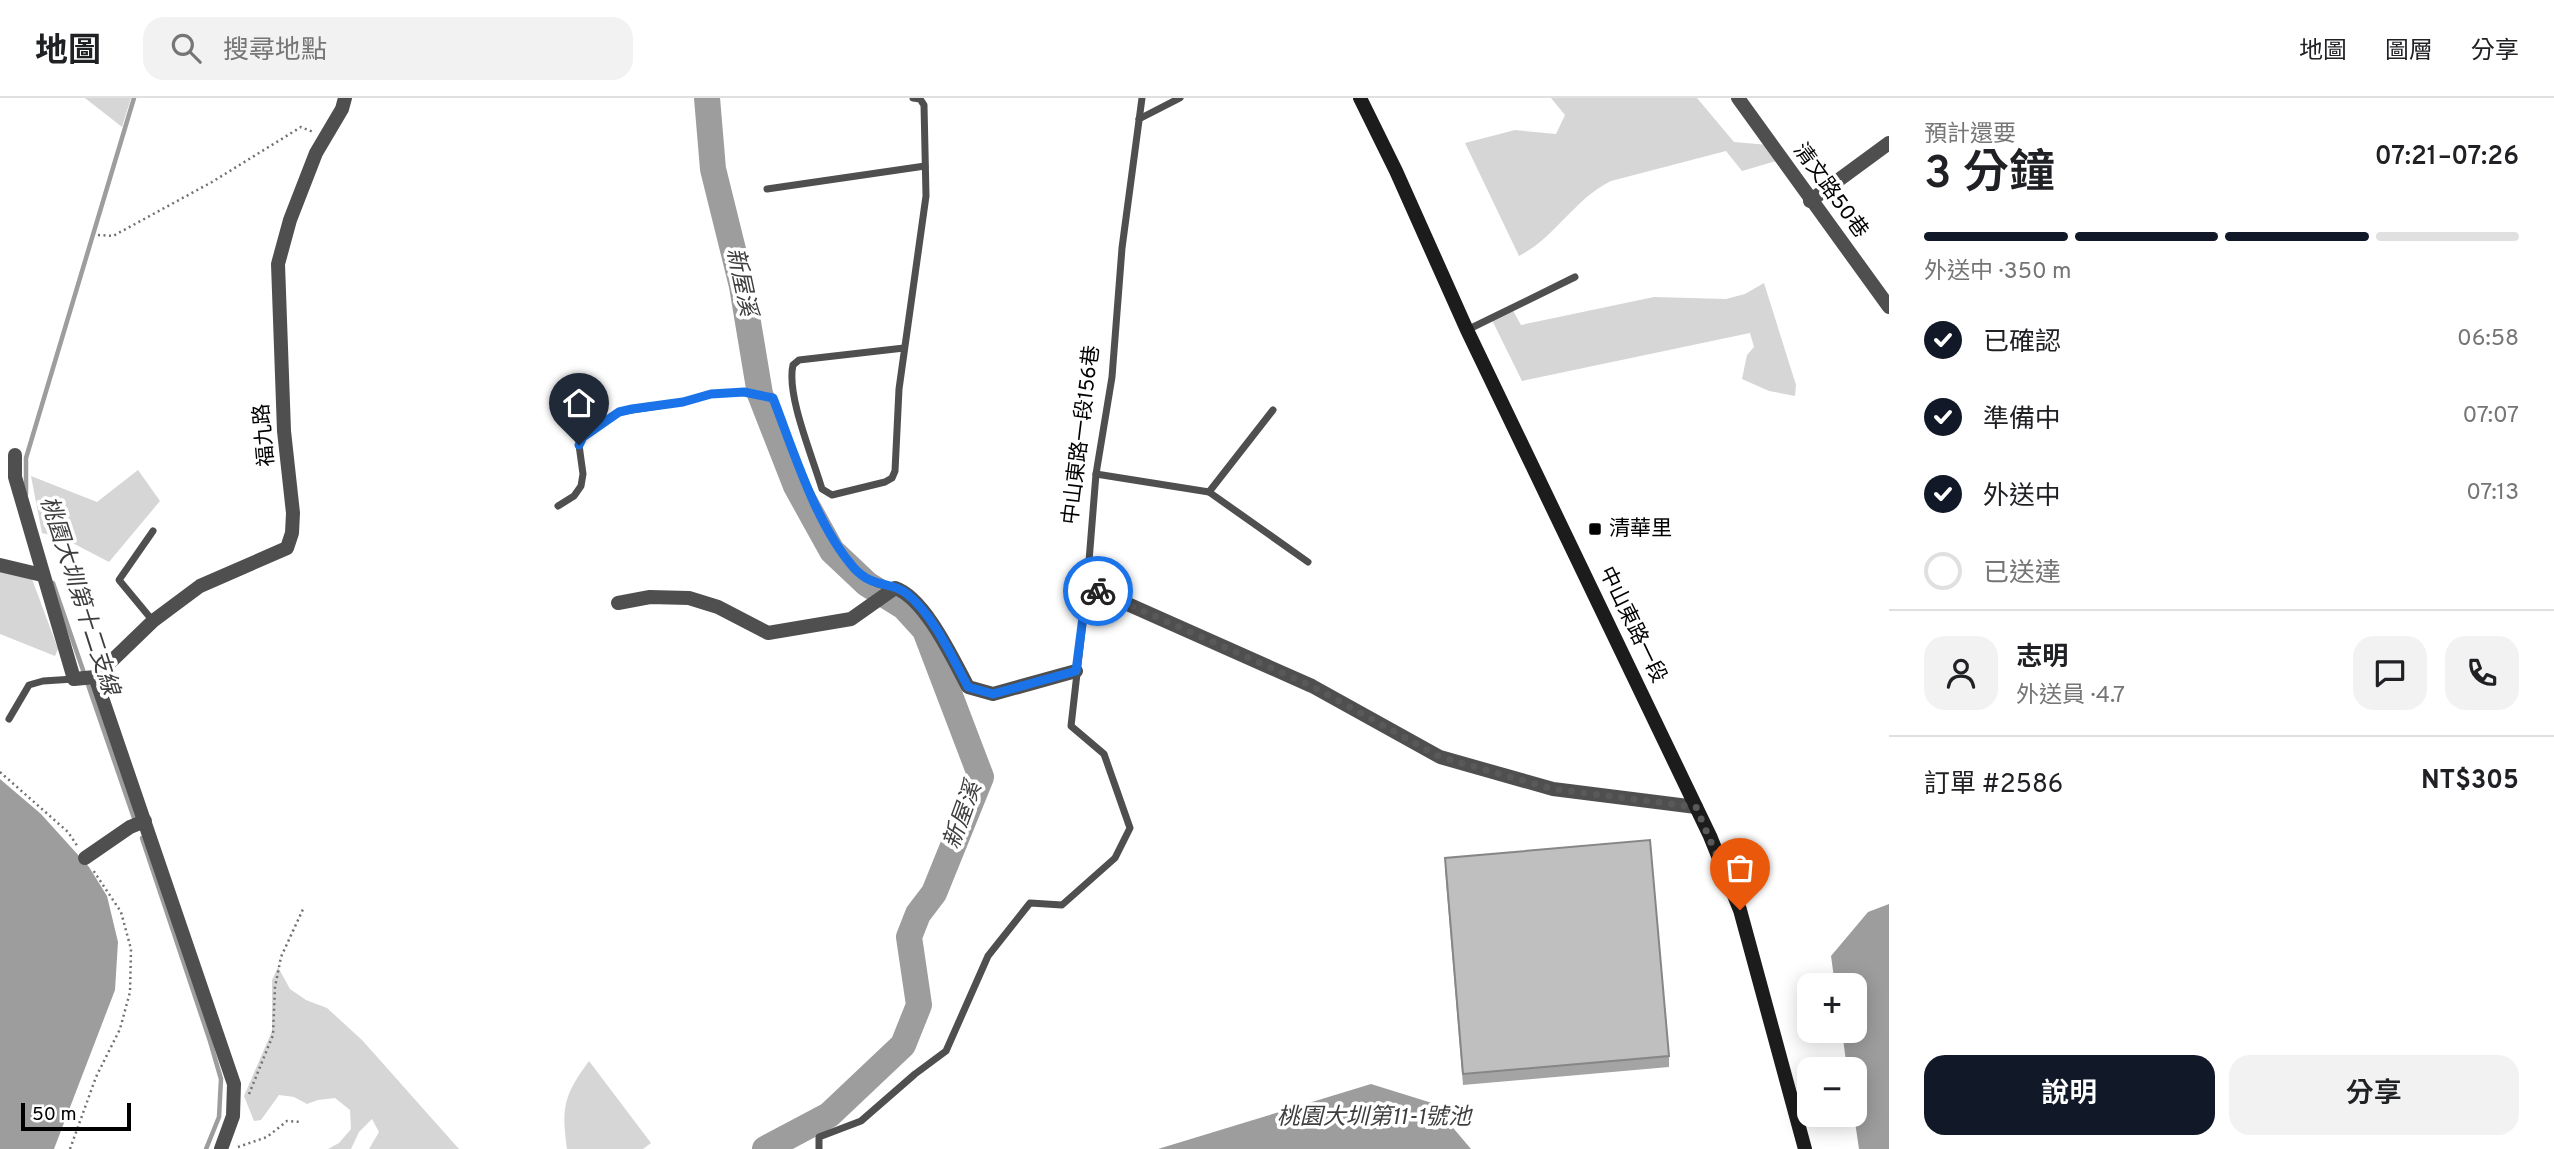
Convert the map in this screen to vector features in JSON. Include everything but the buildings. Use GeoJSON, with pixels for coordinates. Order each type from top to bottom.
{"type":"FeatureCollection","features":[{"type":"Feature","properties":{"kind":"main road","name":"中山東路一段"},"geometry":{"type":"LineString","coordinates":[[1360,98],[1396,171],[1467,330],[1696,807],[1740,910],[1805,1149]]}},
{"type":"Feature","properties":{"kind":"street","name":"福九路"},"geometry":{"type":"LineString","coordinates":[[95,677],[153,621],[200,586],[287,548],[292,533],[293,513],[284,431],[278,264],[290,220],[316,153],[342,109],[345,98]]}},
{"type":"Feature","properties":{"kind":"street","name":"清文路50巷"},"geometry":{"type":"LineString","coordinates":[[1738,98],[1889,307]]}},
{"type":"Feature","properties":{"kind":"street"},"geometry":{"type":"LineString","coordinates":[[1810,201],[1889,143]]}},
{"type":"Feature","properties":{"kind":"street"},"geometry":{"type":"LineString","coordinates":[[15,455],[15,477],[74,679],[95,677],[234,1084],[233,1116],[221,1149]]}},
{"type":"Feature","properties":{"kind":"street"},"geometry":{"type":"LineString","coordinates":[[0,565],[42,575]]}},
{"type":"Feature","properties":{"kind":"street"},"geometry":{"type":"LineString","coordinates":[[1087,586],[1312,686],[1440,757],[1553,789],[1696,807]]}},
{"type":"Feature","properties":{"kind":"street"},"geometry":{"type":"LineString","coordinates":[[618,603],[650,597],[689,598],[718,607],[768,633],[851,619],[890,592],[905,592],[936,627],[968,687],[993,694],[1076,671]]}},
{"type":"Feature","properties":{"kind":"street"},"geometry":{"type":"LineString","coordinates":[[85,858],[130,827],[145,821]]}},
{"type":"Feature","properties":{"kind":"lane"},"geometry":{"type":"LineString","coordinates":[[904,348],[799,360],[793,365],[791,372],[794,399],[822,489],[827,494],[885,482],[892,478],[895,471],[899,389],[926,196],[924,104],[920,99],[913,98]]}},
{"type":"Feature","properties":{"kind":"lane","name":"中山東路一段156巷"},"geometry":{"type":"LineString","coordinates":[[819,1149],[819,1137],[861,1121],[946,1051],[988,956],[1030,903],[1062,905],[1115,858],[1130,828],[1104,754],[1071,726],[1087,586],[1096,474],[1112,376],[1122,248],[1142,98]]}},
{"type":"Feature","properties":{"kind":"lane"},"geometry":{"type":"LineString","coordinates":[[1139,119],[1180,98]]}},
{"type":"Feature","properties":{"kind":"lane"},"geometry":{"type":"LineString","coordinates":[[767,189],[925,166]]}},
{"type":"Feature","properties":{"kind":"lane"},"geometry":{"type":"LineString","coordinates":[[1467,330],[1575,277]]}},
{"type":"Feature","properties":{"kind":"lane"},"geometry":{"type":"LineString","coordinates":[[558,506],[574,496],[581,486],[583,474],[579,445],[583,437],[619,412],[683,402],[711,394],[744,392],[773,398],[808,489],[836,542],[863,577],[890,592]]}},
{"type":"Feature","properties":{"kind":"lane"},"geometry":{"type":"LineString","coordinates":[[1209,492],[1273,410]]}},
{"type":"Feature","properties":{"kind":"lane"},"geometry":{"type":"LineString","coordinates":[[1096,474],[1209,492],[1308,562]]}},
{"type":"Feature","properties":{"kind":"lane"},"geometry":{"type":"LineString","coordinates":[[153,531],[119,580],[153,621]]}},
{"type":"Feature","properties":{"kind":"lane"},"geometry":{"type":"LineString","coordinates":[[9,719],[29,685],[43,681],[74,679]]}},
{"type":"Feature","properties":{"kind":"path"},"geometry":{"type":"LineString","coordinates":[[98,235],[113,236],[212,183],[301,127],[326,136]]}},
{"type":"Feature","properties":{"kind":"path"},"geometry":{"type":"LineString","coordinates":[[0,772],[68,832],[121,912],[131,949],[130,992],[120,1029],[96,1077],[70,1149]]}},
{"type":"Feature","properties":{"kind":"path"},"geometry":{"type":"LineString","coordinates":[[233,1116],[249,1093],[273,1035],[275,987],[281,957],[303,907]]}},
{"type":"Feature","properties":{"kind":"path"},"geometry":{"type":"LineString","coordinates":[[236,1149],[241,1144],[267,1137],[288,1121],[301,1122]]}},
{"type":"Feature","properties":{"kind":"shaded area"},"geometry":{"type":"Polygon","coordinates":[[[85,98],[131,98],[122,127],[85,98]]]}},
{"type":"Feature","properties":{"kind":"shaded area"},"geometry":{"type":"Polygon","coordinates":[[[1551,98],[1697,98],[1734,142],[1769,145],[1776,161],[1742,171],[1726,151],[1611,181],[1586,198],[1543,239],[1519,256],[1465,143],[1515,130],[1556,134],[1565,115],[1551,98]]]}},
{"type":"Feature","properties":{"kind":"shaded area"},"geometry":{"type":"Polygon","coordinates":[[[1764,283],[1796,385],[1795,396],[1769,391],[1742,379],[1747,355],[1754,347],[1750,333],[1522,381],[1490,316],[1511,307],[1521,325],[1654,297],[1726,299],[1745,294],[1764,283]]]}},
{"type":"Feature","properties":{"kind":"shaded area"},"geometry":{"type":"Polygon","coordinates":[[[138,470],[160,501],[109,562],[63,538],[42,533],[31,476],[97,502],[138,470]]]}},
{"type":"Feature","properties":{"kind":"shaded area"},"geometry":{"type":"Polygon","coordinates":[[[0,561],[29,571],[58,649],[55,656],[0,634],[0,561]]]}},
{"type":"Feature","properties":{"kind":"shaded area"},"geometry":{"type":"Polygon","coordinates":[[[278,967],[290,989],[306,1000],[327,1008],[362,1040],[459,1149],[369,1149],[379,1132],[372,1119],[359,1132],[351,1149],[328,1149],[339,1143],[351,1129],[350,1110],[335,1098],[307,1104],[294,1097],[279,1095],[261,1120],[254,1121],[244,1096],[272,1031],[272,980],[278,967]]]}},
{"type":"Feature","properties":{"kind":"shaded area"},"geometry":{"type":"Polygon","coordinates":[[[589,1061],[651,1143],[643,1149],[567,1149],[564,1122],[566,1102],[574,1083],[589,1061]]]}},
{"type":"Feature","properties":{"kind":"water"},"geometry":{"type":"Polygon","coordinates":[[[0,779],[41,814],[89,867],[107,896],[118,942],[115,990],[54,1149],[0,1149],[0,779]]]}},
{"type":"Feature","properties":{"kind":"water"},"geometry":{"type":"Polygon","coordinates":[[[1889,904],[1889,1149],[1859,1149],[1856,1127],[1867,1127],[1867,1057],[1845,1057],[1844,1043],[1867,1043],[1867,973],[1833,973],[1831,956],[1868,912],[1889,904]]]}},
{"type":"Feature","properties":{"kind":"water","name":"桃園大圳第11-1號池"},"geometry":{"type":"Polygon","coordinates":[[[1371,1084],[1432,1103],[1471,1149],[1158,1149],[1371,1084]]]}},
{"type":"Feature","properties":{"kind":"waterway","name":"桃園大圳第十二支線"},"geometry":{"type":"LineString","coordinates":[[26,494],[26,458],[134,98]]}},
{"type":"Feature","properties":{"kind":"waterway","name":"新屋溪"},"geometry":{"type":"LineString","coordinates":[[707,98],[713,169],[742,286],[760,394],[796,486],[832,551],[867,584],[904,607],[925,630],[981,777],[934,893],[918,914],[909,937],[919,1005],[903,1045],[829,1115],[765,1149]]}},
{"type":"Feature","properties":{"kind":"waterway","name":"桃園大圳第十二支線"},"geometry":{"type":"LineString","coordinates":[[53,583],[135,821]]}},
{"type":"Feature","properties":{"kind":"waterway","name":"桃園大圳第十二支線"},"geometry":{"type":"LineString","coordinates":[[142,838],[221,1079],[219,1117],[206,1149]]}},
{"type":"Feature","properties":{"kind":"way so far"},"geometry":{"type":"LineString","coordinates":[[1098,591],[1312,686],[1440,757],[1553,789],[1696,807],[1740,910]]}},
{"type":"Feature","properties":{"kind":"place","name":"清華里"},"geometry":{"type":"Point","coordinates":[1595,529]}},
{"type":"Feature","properties":{"kind":"route"},"geometry":{"type":"LineString","coordinates":[[579,445],[583,437],[619,412],[683,402],[711,394],[744,392],[773,398],[808,489],[836,542],[863,577],[905,592],[936,627],[968,687],[993,694],[1076,671],[1087,586],[1098,591]]}}]}
